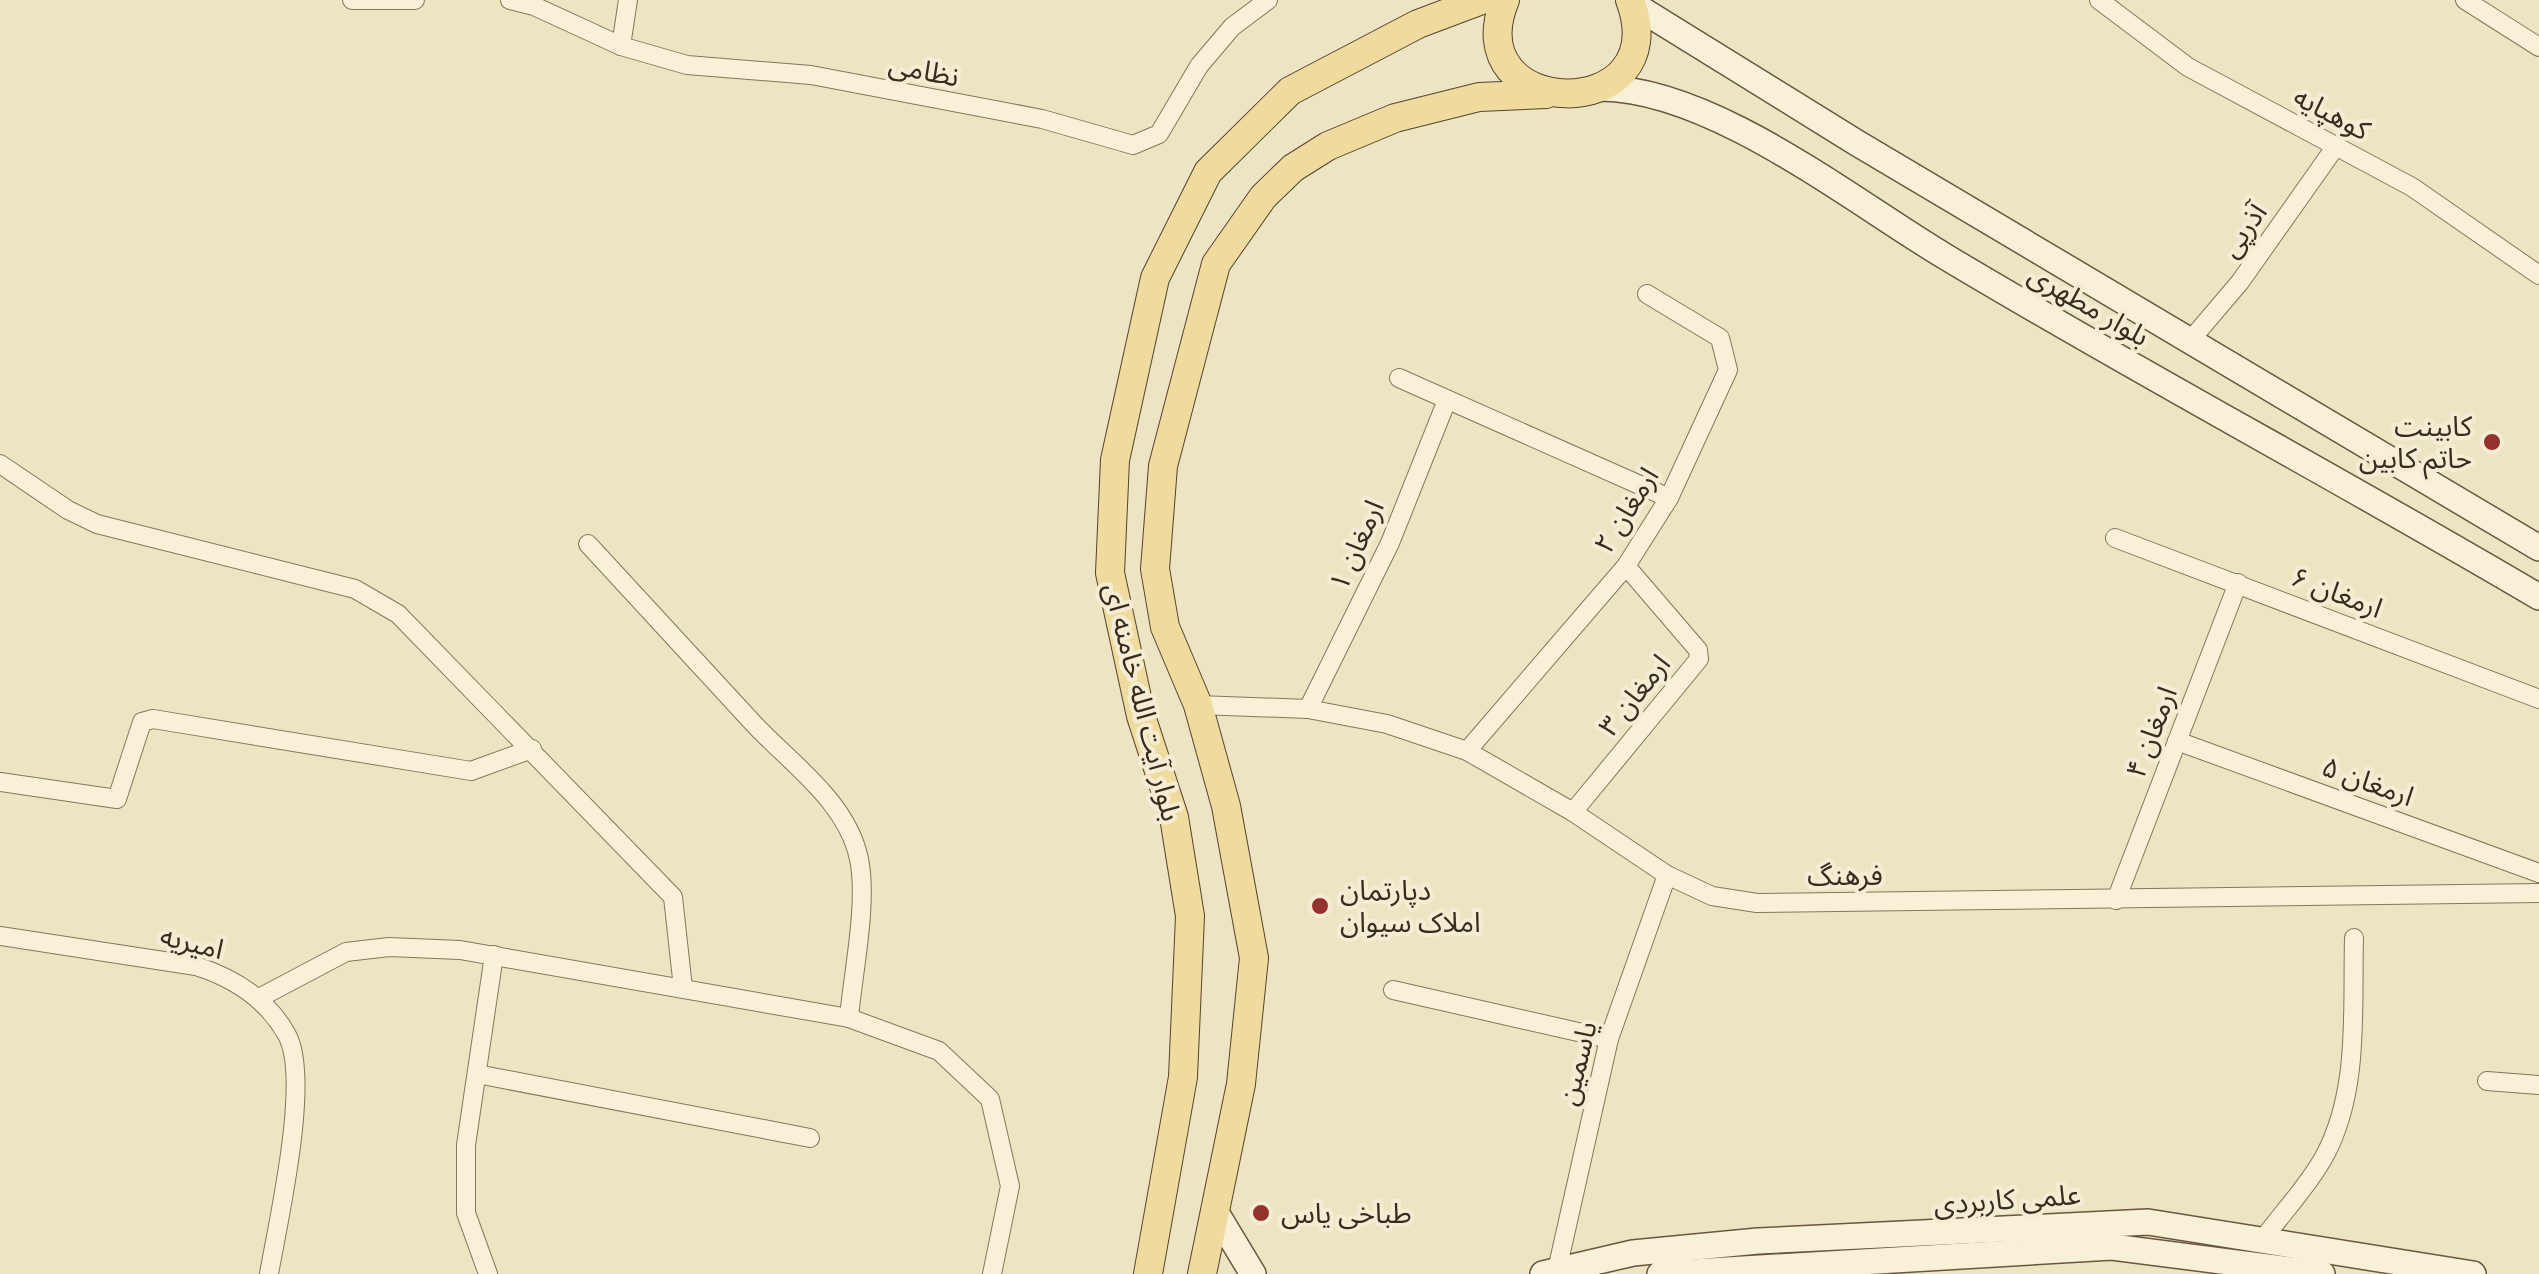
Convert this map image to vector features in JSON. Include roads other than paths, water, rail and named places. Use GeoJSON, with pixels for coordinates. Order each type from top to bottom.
{"type":"FeatureCollection","features":[{"type":"Feature","properties":{"kind":"main road"},"geometry":{"type":"LineString","coordinates":[[1505,0],[1498,32],[1502,52],[1512,70],[1546,94]]}},
{"type":"Feature","properties":{"kind":"main road","name":"بلوار آیت الله خامنه ای"},"geometry":{"type":"LineString","coordinates":[[1148,1274],[1183,1076],[1190,916],[1174,816],[1141,716],[1110,573],[1115,460],[1155,278],[1208,172],[1290,91],[1466,1]]}},
{"type":"Feature","properties":{"kind":"main road"},"geometry":{"type":"LineString","coordinates":[[1601,88],[1628,60],[1635,42],[1630,2]]}},
{"type":"Feature","properties":{"kind":"main road","name":"بلوار آیت الله خامنه ای"},"geometry":{"type":"LineString","coordinates":[[1202,1274],[1241,1084],[1254,958],[1243,884],[1198,705],[1165,627],[1154,570],[1163,466],[1216,264],[1263,197],[1293,168],[1328,146],[1396,118],[1479,97],[1574,97],[1601,88]]}},
{"type":"Feature","properties":{"kind":"street"},"geometry":{"type":"LineString","coordinates":[[352,0],[415,0]]}},
{"type":"Feature","properties":{"kind":"street","name":"نظامی"},"geometry":{"type":"LineString","coordinates":[[510,0],[534,6],[621,46],[687,65],[811,75],[1042,120],[1132,145],[1159,134],[1198,66],[1232,27],[1268,0]]}},
{"type":"Feature","properties":{"kind":"street"},"geometry":{"type":"LineString","coordinates":[[621,46],[628,0]]}},
{"type":"Feature","properties":{"kind":"street","name":"کوهپایه"},"geometry":{"type":"LineString","coordinates":[[2099,0],[2188,67],[2412,188],[2539,275]]}},
{"type":"Feature","properties":{"kind":"street"},"geometry":{"type":"LineString","coordinates":[[2465,0],[2539,48]]}},
{"type":"Feature","properties":{"kind":"street","name":"بلوار مطهری"},"geometry":{"type":"LineString","coordinates":[[1630,2],[2190,342],[2539,548]]}},
{"type":"Feature","properties":{"kind":"street","name":"بلوار مطهری"},"geometry":{"type":"LineString","coordinates":[[1601,88],[1680,106],[1754,136],[1944,256],[2539,597]]}},
{"type":"Feature","properties":{"kind":"street","name":"آذرپی"},"geometry":{"type":"LineString","coordinates":[[2190,342],[2240,282],[2336,146]]}},
{"type":"Feature","properties":{"kind":"street","name":"ارمغان ۲"},"geometry":{"type":"LineString","coordinates":[[1466,750],[1626,566],[1669,498],[1728,370],[1727,353],[1720,338],[1647,294]]}},
{"type":"Feature","properties":{"kind":"street"},"geometry":{"type":"LineString","coordinates":[[1399,378],[1669,498]]}},
{"type":"Feature","properties":{"kind":"street","name":"ارمغان ۱"},"geometry":{"type":"LineString","coordinates":[[1308,709],[1390,542],[1447,400]]}},
{"type":"Feature","properties":{"kind":"street"},"geometry":{"type":"LineString","coordinates":[[0,464],[68,510],[98,524],[374,598],[398,614],[673,897],[683,988]]}},
{"type":"Feature","properties":{"kind":"street","name":"ارمغان ۶"},"geometry":{"type":"LineString","coordinates":[[2115,538],[2539,699]]}},
{"type":"Feature","properties":{"kind":"street"},"geometry":{"type":"LineString","coordinates":[[588,544],[765,736],[818,786],[848,830],[858,857],[861,882],[848,1018]]}},
{"type":"Feature","properties":{"kind":"street","name":"ارمغان ۳"},"geometry":{"type":"LineString","coordinates":[[1574,812],[1698,658],[1698,650],[1626,566]]}},
{"type":"Feature","properties":{"kind":"street","name":"ارمغان ۴"},"geometry":{"type":"LineString","coordinates":[[2116,900],[2238,583]]}},
{"type":"Feature","properties":{"kind":"street","name":"فرهنگ"},"geometry":{"type":"LineString","coordinates":[[1198,705],[1308,709],[1386,724],[1466,750],[1574,812],[1668,875],[1712,896],[1757,903],[2539,893]]}},
{"type":"Feature","properties":{"kind":"street"},"geometry":{"type":"LineString","coordinates":[[0,782],[117,799],[142,722],[152,719],[470,771],[532,750]]}},
{"type":"Feature","properties":{"kind":"street","name":"ارمغان ۵"},"geometry":{"type":"LineString","coordinates":[[2177,741],[2539,873]]}},
{"type":"Feature","properties":{"kind":"street","name":"یاسمین"},"geometry":{"type":"LineString","coordinates":[[1550,1272],[1609,1039],[1668,875]]}},
{"type":"Feature","properties":{"kind":"street","name":"امیریه"},"geometry":{"type":"LineString","coordinates":[[0,936],[196,966],[221,974],[259,998],[288,1037],[293,1065],[292,1136],[270,1274]]}},
{"type":"Feature","properties":{"kind":"street"},"geometry":{"type":"LineString","coordinates":[[2259,1250],[2323,1159],[2338,1125],[2350,1078],[2354,938]]}},
{"type":"Feature","properties":{"kind":"street"},"geometry":{"type":"LineString","coordinates":[[259,998],[346,952],[389,947],[494,955],[848,1018],[939,1051],[990,1099],[1010,1186],[992,1274]]}},
{"type":"Feature","properties":{"kind":"street"},"geometry":{"type":"LineString","coordinates":[[488,1274],[466,1213],[466,1145],[494,955]]}},
{"type":"Feature","properties":{"kind":"street"},"geometry":{"type":"LineString","coordinates":[[1393,990],[1609,1039]]}},
{"type":"Feature","properties":{"kind":"street"},"geometry":{"type":"LineString","coordinates":[[476,1074],[810,1138]]}},
{"type":"Feature","properties":{"kind":"street"},"geometry":{"type":"LineString","coordinates":[[2487,1081],[2539,1085]]}},
{"type":"Feature","properties":{"kind":"street"},"geometry":{"type":"LineString","coordinates":[[1215,1212],[1252,1274]]}},
{"type":"Feature","properties":{"kind":"street","name":"علمی کاربردی"},"geometry":{"type":"LineString","coordinates":[[1550,1272],[1632,1253],[1761,1253],[1971,1243],[2259,1250],[2473,1274]]}},
{"type":"Feature","properties":{"kind":"street","name":"علمی کاربردی"},"geometry":{"type":"LineString","coordinates":[[2259,1250],[2322,1274]]}},
{"type":"Feature","properties":{"kind":"street","name":"علمی کاربردی"},"geometry":{"type":"LineString","coordinates":[[1660,1274],[1761,1253]]}},
{"type":"Feature","properties":{"kind":"place","name":"کابینت حاتم کابین"},"geometry":{"type":"Point","coordinates":[2492,442]}},
{"type":"Feature","properties":{"kind":"place","name":"دپارتمان املاک سیوان"},"geometry":{"type":"Point","coordinates":[1320,906]}},
{"type":"Feature","properties":{"kind":"place","name":"طباخی یاس"},"geometry":{"type":"Point","coordinates":[1261,1213]}}]}
